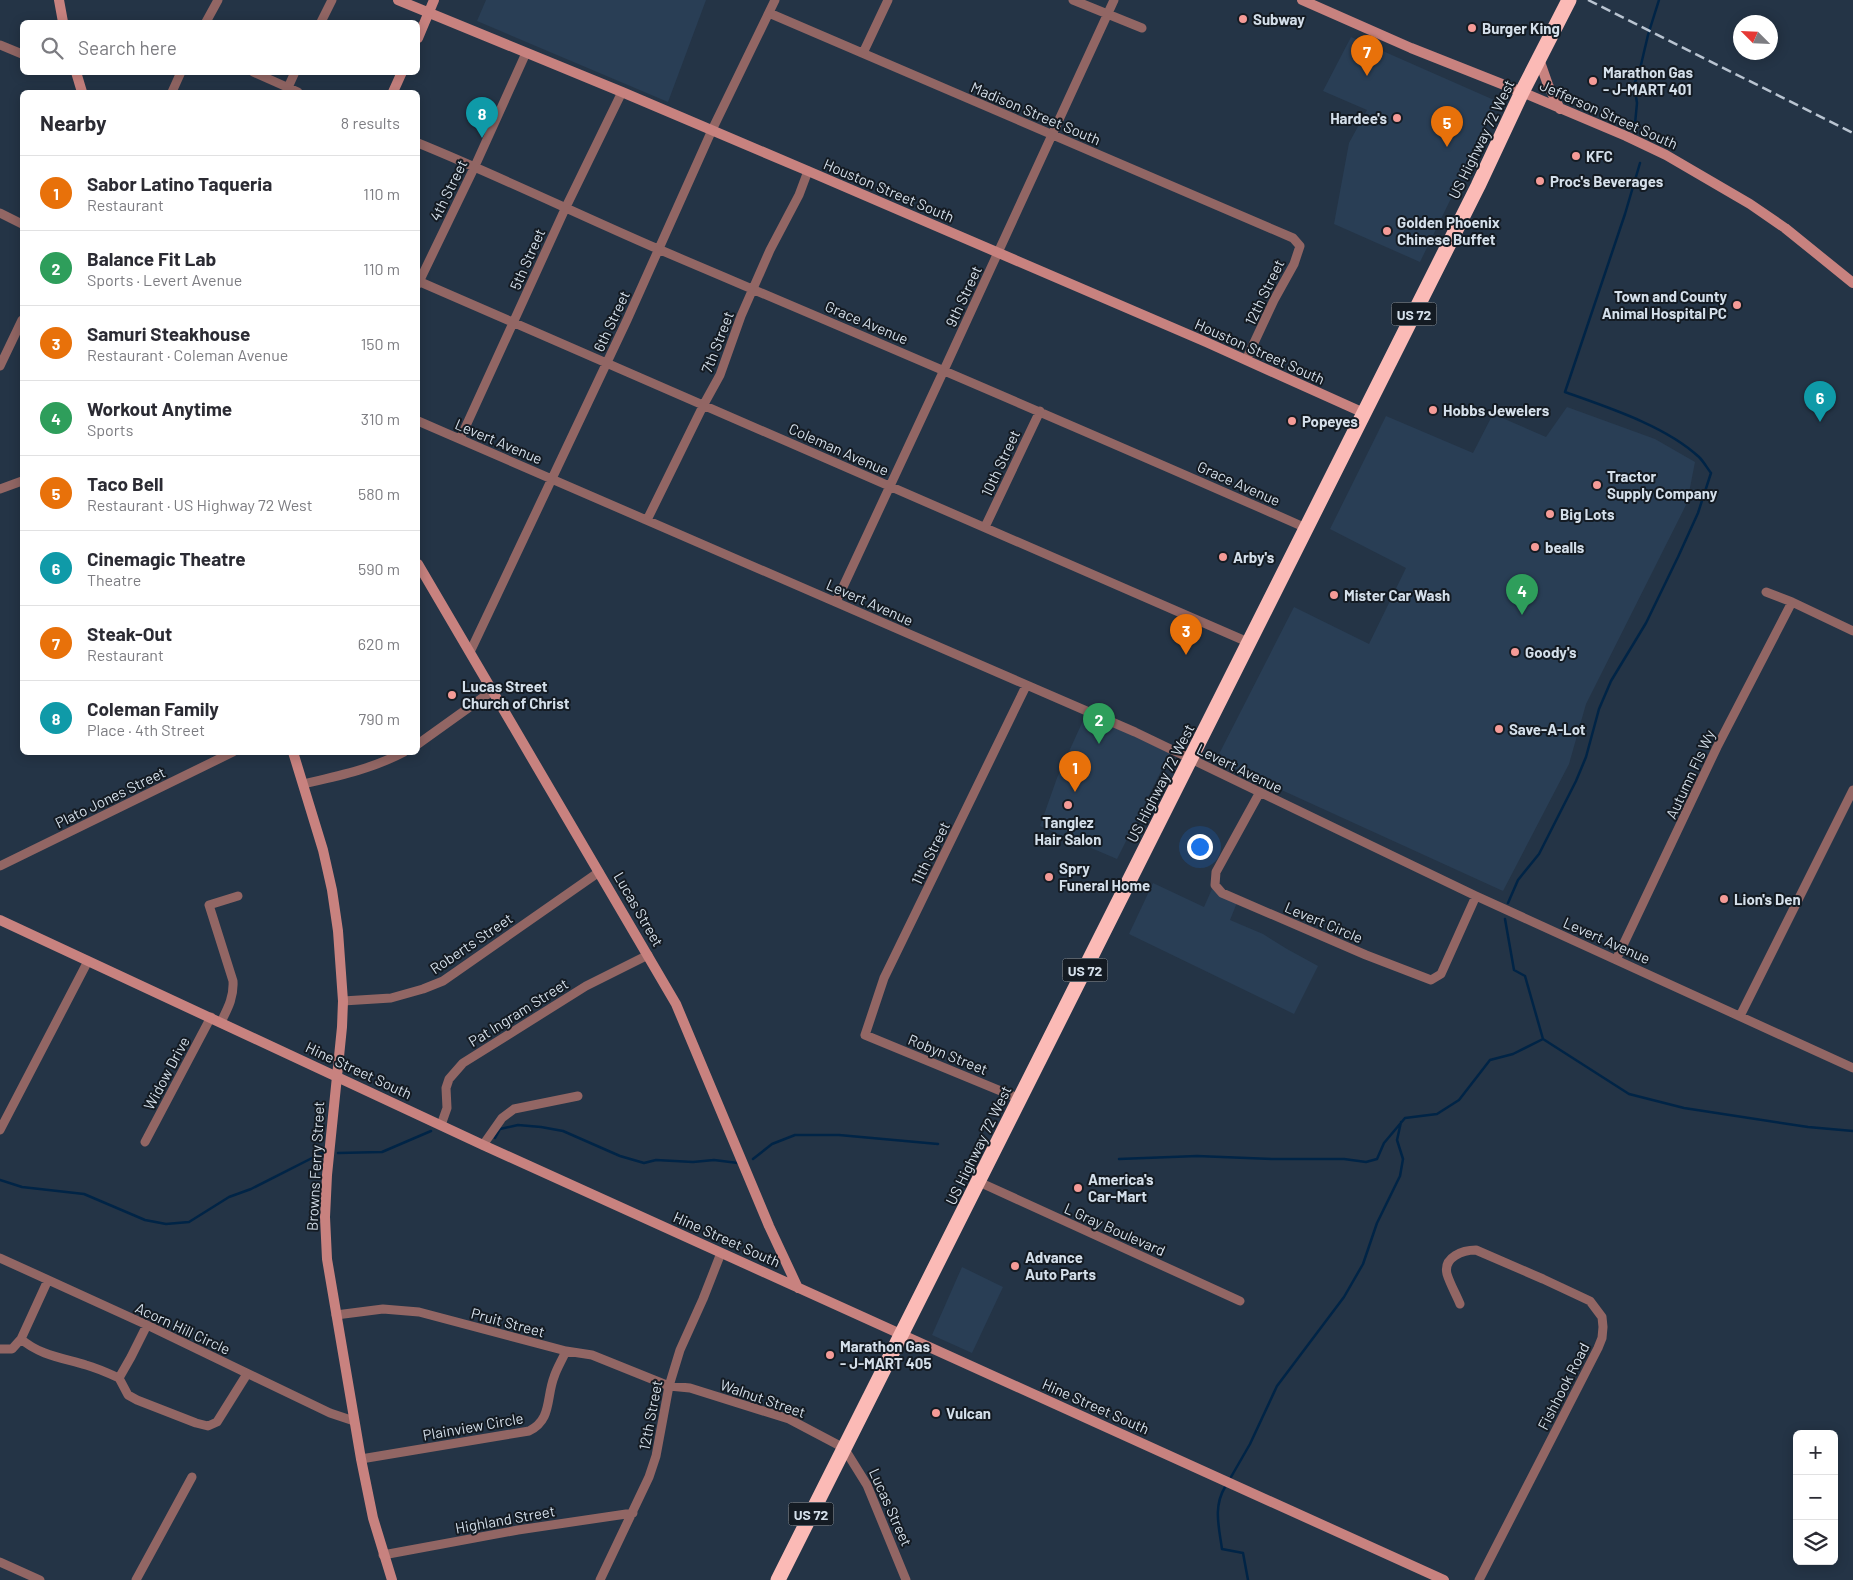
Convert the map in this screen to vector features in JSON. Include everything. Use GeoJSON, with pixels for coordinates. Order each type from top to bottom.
{"type":"FeatureCollection","features":[{"type":"Feature","properties":{"kind":"highway","name":"US Highway 72 West"},"geometry":{"type":"LineString","coordinates":[[778,1580],[1250,643],[1569,0]]}},
{"type":"Feature","properties":{"kind":"street"},"geometry":{"type":"LineString","coordinates":[[59,0],[63,20]]}},
{"type":"Feature","properties":{"kind":"street"},"geometry":{"type":"LineString","coordinates":[[207,20],[218,0]]}},
{"type":"Feature","properties":{"kind":"street"},"geometry":{"type":"LineString","coordinates":[[322,20],[332,0]]}},
{"type":"Feature","properties":{"kind":"street","name":"Houston Street South"},"geometry":{"type":"LineString","coordinates":[[398,0],[808,171],[1246,360],[1364,413]]}},
{"type":"Feature","properties":{"kind":"street"},"geometry":{"type":"LineString","coordinates":[[420,33],[434,0]]}},
{"type":"Feature","properties":{"kind":"street","name":"6th Street"},"geometry":{"type":"LineString","coordinates":[[470,652],[659,249],[712,130],[775,0]]}},
{"type":"Feature","properties":{"kind":"street"},"geometry":{"type":"LineString","coordinates":[[863,53],[888,0]]}},
{"type":"Feature","properties":{"kind":"street"},"geometry":{"type":"LineString","coordinates":[[1073,0],[1142,28]]}},
{"type":"Feature","properties":{"kind":"street","name":"9th Street"},"geometry":{"type":"LineString","coordinates":[[836,602],[1114,0]]}},
{"type":"Feature","properties":{"kind":"street","name":"Jefferson Street South"},"geometry":{"type":"LineString","coordinates":[[1302,0],[1411,48],[1522,92],[1627,137],[1695,171],[1785,228],[1853,283]]}},
{"type":"Feature","properties":{"kind":"street","name":"Madison Street South"},"geometry":{"type":"LineString","coordinates":[[769,13],[1293,238]]}},
{"type":"Feature","properties":{"kind":"street"},"geometry":{"type":"LineString","coordinates":[[0,45],[20,53]]}},
{"type":"Feature","properties":{"kind":"street","name":"4th Street"},"geometry":{"type":"LineString","coordinates":[[420,278],[475,166],[526,53]]}},
{"type":"Feature","properties":{"kind":"street"},"geometry":{"type":"LineString","coordinates":[[1539,59],[1548,85],[1560,109]]}},
{"type":"Feature","properties":{"kind":"street"},"geometry":{"type":"LineString","coordinates":[[77,75],[81,90]]}},
{"type":"Feature","properties":{"kind":"street"},"geometry":{"type":"LineString","coordinates":[[173,90],[180,75]]}},
{"type":"Feature","properties":{"kind":"street"},"geometry":{"type":"LineString","coordinates":[[258,75],[286,90],[294,75]]}},
{"type":"Feature","properties":{"kind":"street"},"geometry":{"type":"LineString","coordinates":[[394,90],[401,75]]}},
{"type":"Feature","properties":{"kind":"street","name":"5th Street"},"geometry":{"type":"LineString","coordinates":[[460,439],[565,209],[622,92]]}},
{"type":"Feature","properties":{"kind":"street","name":"Grace Avenue"},"geometry":{"type":"LineString","coordinates":[[420,144],[475,166],[565,209],[1040,411],[1306,528]]}},
{"type":"Feature","properties":{"kind":"street","name":"7th Street"},"geometry":{"type":"LineString","coordinates":[[647,520],[720,375],[753,288],[808,171]]}},
{"type":"Feature","properties":{"kind":"street"},"geometry":{"type":"LineString","coordinates":[[0,213],[20,223]]}},
{"type":"Feature","properties":{"kind":"street","name":"12th Street"},"geometry":{"type":"LineString","coordinates":[[1246,360],[1294,264],[1300,246],[1293,238]]}},
{"type":"Feature","properties":{"kind":"street","name":"Coleman Avenue"},"geometry":{"type":"LineString","coordinates":[[420,283],[704,404],[1250,643]]}},
{"type":"Feature","properties":{"kind":"street"},"geometry":{"type":"LineString","coordinates":[[0,366],[20,324]]}},
{"type":"Feature","properties":{"kind":"street","name":"10th Street"},"geometry":{"type":"LineString","coordinates":[[985,527],[1040,411]]}},
{"type":"Feature","properties":{"kind":"street","name":"Levert Avenue"},"geometry":{"type":"LineString","coordinates":[[420,423],[552,478],[1026,686],[1136,732],[1476,896],[1853,1068]]}},
{"type":"Feature","properties":{"kind":"street"},"geometry":{"type":"LineString","coordinates":[[0,489],[20,482]]}},
{"type":"Feature","properties":{"kind":"street","name":"Lucas Street"},"geometry":{"type":"LineString","coordinates":[[420,567],[648,955],[686,1025],[769,1226],[798,1288]]}},
{"type":"Feature","properties":{"kind":"street"},"geometry":{"type":"LineString","coordinates":[[1766,592],[1792,602],[1853,631]]}},
{"type":"Feature","properties":{"kind":"street","name":"Autumn Fls Wy"},"geometry":{"type":"LineString","coordinates":[[1616,960],[1716,747],[1792,602]]}},
{"type":"Feature","properties":{"kind":"street","name":"11th Street"},"geometry":{"type":"LineString","coordinates":[[865,1035],[884,978],[1026,686]]}},
{"type":"Feature","properties":{"kind":"street"},"geometry":{"type":"LineString","coordinates":[[420,743],[492,690]]}},
{"type":"Feature","properties":{"kind":"street","name":"Plato Jones Street"},"geometry":{"type":"LineString","coordinates":[[0,866],[227,755]]}},
{"type":"Feature","properties":{"kind":"street","name":"Browns Ferry Street"},"geometry":{"type":"LineString","coordinates":[[294,755],[323,850],[332,890],[338,931],[343,1001],[327,1175],[325,1217],[327,1259],[361,1459],[373,1518],[392,1580]]}},
{"type":"Feature","properties":{"kind":"street"},"geometry":{"type":"LineString","coordinates":[[303,784],[351,773],[398,755]]}},
{"type":"Feature","properties":{"kind":"street"},"geometry":{"type":"LineString","coordinates":[[1740,1016],[1853,790]]}},
{"type":"Feature","properties":{"kind":"street","name":"Levert Circle"},"geometry":{"type":"LineString","coordinates":[[1260,792],[1216,872],[1215,885],[1222,893],[1366,955],[1431,980],[1441,974],[1476,896]]}},
{"type":"Feature","properties":{"kind":"street","name":"Roberts Street"},"geometry":{"type":"LineString","coordinates":[[343,1001],[391,998],[423,989],[442,981],[599,872]]}},
{"type":"Feature","properties":{"kind":"street"},"geometry":{"type":"LineString","coordinates":[[221,1022],[231,1002],[233,981],[208,905],[238,896]]}},
{"type":"Feature","properties":{"kind":"street","name":"Hine Street South"},"geometry":{"type":"LineString","coordinates":[[0,920],[483,1145],[1444,1580]]}},
{"type":"Feature","properties":{"kind":"street","name":"Pat Ingram Street"},"geometry":{"type":"LineString","coordinates":[[442,1125],[447,1108],[446,1088],[449,1079],[463,1063],[586,986],[648,955]]}},
{"type":"Feature","properties":{"kind":"street"},"geometry":{"type":"LineString","coordinates":[[0,1130],[88,961]]}},
{"type":"Feature","properties":{"kind":"street","name":"Widow Drive"},"geometry":{"type":"LineString","coordinates":[[145,1142],[211,1017]]}},
{"type":"Feature","properties":{"kind":"street","name":"Robyn Street"},"geometry":{"type":"LineString","coordinates":[[865,1035],[1020,1099]]}},
{"type":"Feature","properties":{"kind":"street"},"geometry":{"type":"LineString","coordinates":[[483,1145],[502,1118],[514,1110],[578,1096]]}},
{"type":"Feature","properties":{"kind":"street","name":"L Gray Boulevard"},"geometry":{"type":"LineString","coordinates":[[979,1182],[1240,1300]]}},
{"type":"Feature","properties":{"kind":"street","name":"Fishhook Road"},"geometry":{"type":"LineString","coordinates":[[1460,1304],[1447,1272],[1449,1262],[1456,1254],[1466,1250],[1476,1250],[1590,1302],[1602,1317],[1603,1327],[1602,1338],[1598,1348],[1479,1580]]}},
{"type":"Feature","properties":{"kind":"street","name":"12th Street"},"geometry":{"type":"LineString","coordinates":[[600,1580],[649,1477],[656,1456],[669,1386],[680,1350],[703,1299],[720,1253]]}},
{"type":"Feature","properties":{"kind":"street","name":"Acorn Hill Circle"},"geometry":{"type":"LineString","coordinates":[[0,1258],[147,1325],[330,1413],[354,1421]]}},
{"type":"Feature","properties":{"kind":"street"},"geometry":{"type":"LineString","coordinates":[[0,1349],[12,1349],[22,1339],[48,1280]]}},
{"type":"Feature","properties":{"kind":"street","name":"Pruit Street"},"geometry":{"type":"LineString","coordinates":[[336,1315],[382,1309],[419,1312],[566,1351],[592,1355],[669,1386]]}},
{"type":"Feature","properties":{"kind":"street"},"geometry":{"type":"LineString","coordinates":[[119,1378],[147,1325]]}},
{"type":"Feature","properties":{"kind":"street"},"geometry":{"type":"LineString","coordinates":[[22,1339],[32,1348],[48,1355],[88,1366],[119,1378],[128,1395],[137,1400],[196,1424],[208,1426],[217,1422],[247,1374]]}},
{"type":"Feature","properties":{"kind":"street","name":"Plainview Circle"},"geometry":{"type":"LineString","coordinates":[[361,1459],[529,1431],[538,1427],[544,1418],[554,1377],[566,1351]]}},
{"type":"Feature","properties":{"kind":"street","name":"Walnut Street"},"geometry":{"type":"LineString","coordinates":[[669,1386],[690,1388],[789,1419],[844,1448]]}},
{"type":"Feature","properties":{"kind":"street","name":"Lucas Street"},"geometry":{"type":"LineString","coordinates":[[844,1448],[867,1485],[906,1580]]}},
{"type":"Feature","properties":{"kind":"street"},"geometry":{"type":"LineString","coordinates":[[136,1580],[192,1477]]}},
{"type":"Feature","properties":{"kind":"street","name":"Highland Street"},"geometry":{"type":"LineString","coordinates":[[383,1555],[518,1530],[632,1513]]}},
{"type":"Feature","properties":{"kind":"street"},"geometry":{"type":"LineString","coordinates":[[0,1562],[40,1580]]}},
{"type":"Feature","properties":{"kind":"shaded area"},"geometry":{"type":"Polygon","coordinates":[[[486,0],[706,0],[668,102],[477,21],[486,0]]]}},
{"type":"Feature","properties":{"kind":"shaded area"},"geometry":{"type":"Polygon","coordinates":[[[1351,37],[1494,100],[1495,108],[1420,262],[1334,224],[1349,143],[1367,110],[1323,91],[1351,37]]]}},
{"type":"Feature","properties":{"kind":"shaded area"},"geometry":{"type":"Polygon","coordinates":[[[1567,407],[1655,439],[1695,462],[1687,503],[1586,704],[1569,764],[1503,891],[1216,760],[1294,607],[1369,644],[1406,568],[1330,529],[1386,416],[1473,453],[1493,414],[1546,437],[1567,407]]]}},
{"type":"Feature","properties":{"kind":"shaded area"},"geometry":{"type":"Polygon","coordinates":[[[1086,714],[1170,753],[1117,859],[1040,826],[1057,778],[1086,714]]]}},
{"type":"Feature","properties":{"kind":"shaded area"},"geometry":{"type":"Polygon","coordinates":[[[1153,883],[1204,907],[1212,889],[1238,900],[1230,920],[1263,934],[1318,966],[1294,1014],[1129,934],[1153,883]]]}},
{"type":"Feature","properties":{"kind":"shaded area"},"geometry":{"type":"Polygon","coordinates":[[[962,1267],[1003,1287],[972,1353],[932,1335],[962,1267]]]}},
{"type":"Feature","properties":{"kind":"waterway"},"geometry":{"type":"LineString","coordinates":[[1635,124],[1637,103],[1634,85],[1659,0]]}},
{"type":"Feature","properties":{"kind":"waterway"},"geometry":{"type":"LineString","coordinates":[[1508,903],[1518,880],[1539,854],[1576,781],[1586,757],[1599,709],[1611,681],[1646,623],[1678,557],[1698,513],[1711,473],[1699,457],[1670,436],[1635,418],[1565,392],[1625,214],[1640,163]]}},
{"type":"Feature","properties":{"kind":"waterway"},"geometry":{"type":"LineString","coordinates":[[1505,919],[1514,970],[1525,976],[1543,1039],[1629,1094],[1684,1108],[1808,1127],[1853,1131]]}},
{"type":"Feature","properties":{"kind":"waterway"},"geometry":{"type":"LineString","coordinates":[[1119,1159],[1197,1156],[1344,1159],[1366,1162],[1377,1159],[1384,1143],[1405,1118],[1437,1114],[1459,1100],[1490,1060],[1513,1054],[1543,1039]]}},
{"type":"Feature","properties":{"kind":"waterway"},"geometry":{"type":"LineString","coordinates":[[1231,1477],[1250,1444],[1277,1386],[1344,1297],[1363,1264],[1377,1223],[1400,1176],[1403,1159],[1397,1140],[1401,1122]]}},
{"type":"Feature","properties":{"kind":"waterway"},"geometry":{"type":"LineString","coordinates":[[495,1138],[500,1129],[518,1125],[541,1127],[563,1131],[620,1156],[644,1163],[656,1160],[693,1162],[714,1160],[738,1163]]}},
{"type":"Feature","properties":{"kind":"waterway"},"geometry":{"type":"LineString","coordinates":[[338,1153],[382,1152],[431,1131]]}},
{"type":"Feature","properties":{"kind":"waterway"},"geometry":{"type":"LineString","coordinates":[[753,1159],[772,1144],[795,1135],[839,1135],[938,1144]]}},
{"type":"Feature","properties":{"kind":"waterway"},"geometry":{"type":"LineString","coordinates":[[0,1180],[22,1187],[84,1194],[145,1220],[166,1224],[189,1222],[229,1197],[251,1189],[322,1153]]}},
{"type":"Feature","properties":{"kind":"waterway"},"geometry":{"type":"LineString","coordinates":[[1225,1487],[1218,1510],[1218,1525],[1222,1549],[1243,1553],[1248,1580]]}},
{"type":"Feature","properties":{"kind":"railway"},"geometry":{"type":"LineString","coordinates":[[1588,0],[1853,133]]}},
{"type":"Feature","properties":{"kind":"place","name":"Subway"},"geometry":{"type":"Point","coordinates":[1243,19]}},
{"type":"Feature","properties":{"kind":"place","name":"Burger King"},"geometry":{"type":"Point","coordinates":[1472,28]}},
{"type":"Feature","properties":{"kind":"place","name":"Steak-Out"},"geometry":{"type":"Point","coordinates":[1367,76]}},
{"type":"Feature","properties":{"kind":"place","name":"Marathon Gas - J-MART 401"},"geometry":{"type":"Point","coordinates":[1593,81]}},
{"type":"Feature","properties":{"kind":"place","name":"Hardee's"},"geometry":{"type":"Point","coordinates":[1397,118]}},
{"type":"Feature","properties":{"kind":"place","name":"Coleman Family"},"geometry":{"type":"Point","coordinates":[482,138]}},
{"type":"Feature","properties":{"kind":"place","name":"Taco Bell"},"geometry":{"type":"Point","coordinates":[1447,147]}},
{"type":"Feature","properties":{"kind":"place","name":"KFC"},"geometry":{"type":"Point","coordinates":[1576,156]}},
{"type":"Feature","properties":{"kind":"place","name":"Proc's Beverages"},"geometry":{"type":"Point","coordinates":[1540,181]}},
{"type":"Feature","properties":{"kind":"place","name":"Golden Phoenix Chinese Buffet"},"geometry":{"type":"Point","coordinates":[1387,231]}},
{"type":"Feature","properties":{"kind":"place","name":"Town and County Animal Hospital PC"},"geometry":{"type":"Point","coordinates":[1737,305]}},
{"type":"Feature","properties":{"kind":"place","name":"Hobbs Jewelers"},"geometry":{"type":"Point","coordinates":[1433,410]}},
{"type":"Feature","properties":{"kind":"place","name":"Popeyes"},"geometry":{"type":"Point","coordinates":[1292,421]}},
{"type":"Feature","properties":{"kind":"place","name":"Cinemagic Theatre"},"geometry":{"type":"Point","coordinates":[1820,422]}},
{"type":"Feature","properties":{"kind":"place","name":"Tractor Supply Company"},"geometry":{"type":"Point","coordinates":[1597,485]}},
{"type":"Feature","properties":{"kind":"place","name":"Big Lots"},"geometry":{"type":"Point","coordinates":[1550,514]}},
{"type":"Feature","properties":{"kind":"place","name":"bealls"},"geometry":{"type":"Point","coordinates":[1535,547]}},
{"type":"Feature","properties":{"kind":"place","name":"Arby's"},"geometry":{"type":"Point","coordinates":[1223,557]}},
{"type":"Feature","properties":{"kind":"place","name":"Mister Car Wash"},"geometry":{"type":"Point","coordinates":[1334,595]}},
{"type":"Feature","properties":{"kind":"place","name":"Workout Anytime"},"geometry":{"type":"Point","coordinates":[1522,615]}},
{"type":"Feature","properties":{"kind":"place","name":"Goody's"},"geometry":{"type":"Point","coordinates":[1515,652]}},
{"type":"Feature","properties":{"kind":"place","name":"Samuri Steakhouse"},"geometry":{"type":"Point","coordinates":[1186,655]}},
{"type":"Feature","properties":{"kind":"place","name":"Lucas Street Church of Christ"},"geometry":{"type":"Point","coordinates":[452,695]}},
{"type":"Feature","properties":{"kind":"place","name":"Save-A-Lot"},"geometry":{"type":"Point","coordinates":[1499,729]}},
{"type":"Feature","properties":{"kind":"place","name":"Balance Fit Lab"},"geometry":{"type":"Point","coordinates":[1099,744]}},
{"type":"Feature","properties":{"kind":"place","name":"Sabor Latino Taqueria"},"geometry":{"type":"Point","coordinates":[1075,792]}},
{"type":"Feature","properties":{"kind":"place","name":"Tanglez Hair Salon"},"geometry":{"type":"Point","coordinates":[1068,805]}},
{"type":"Feature","properties":{"kind":"place","name":"Spry Funeral Home"},"geometry":{"type":"Point","coordinates":[1049,877]}},
{"type":"Feature","properties":{"kind":"place","name":"Lion's Den"},"geometry":{"type":"Point","coordinates":[1724,899]}},
{"type":"Feature","properties":{"kind":"place","name":"America's Car-Mart"},"geometry":{"type":"Point","coordinates":[1078,1188]}},
{"type":"Feature","properties":{"kind":"place","name":"Advance Auto Parts"},"geometry":{"type":"Point","coordinates":[1015,1266]}},
{"type":"Feature","properties":{"kind":"place","name":"Marathon Gas - J-MART 405"},"geometry":{"type":"Point","coordinates":[830,1355]}},
{"type":"Feature","properties":{"kind":"place","name":"Vulcan"},"geometry":{"type":"Point","coordinates":[936,1413]}}]}
